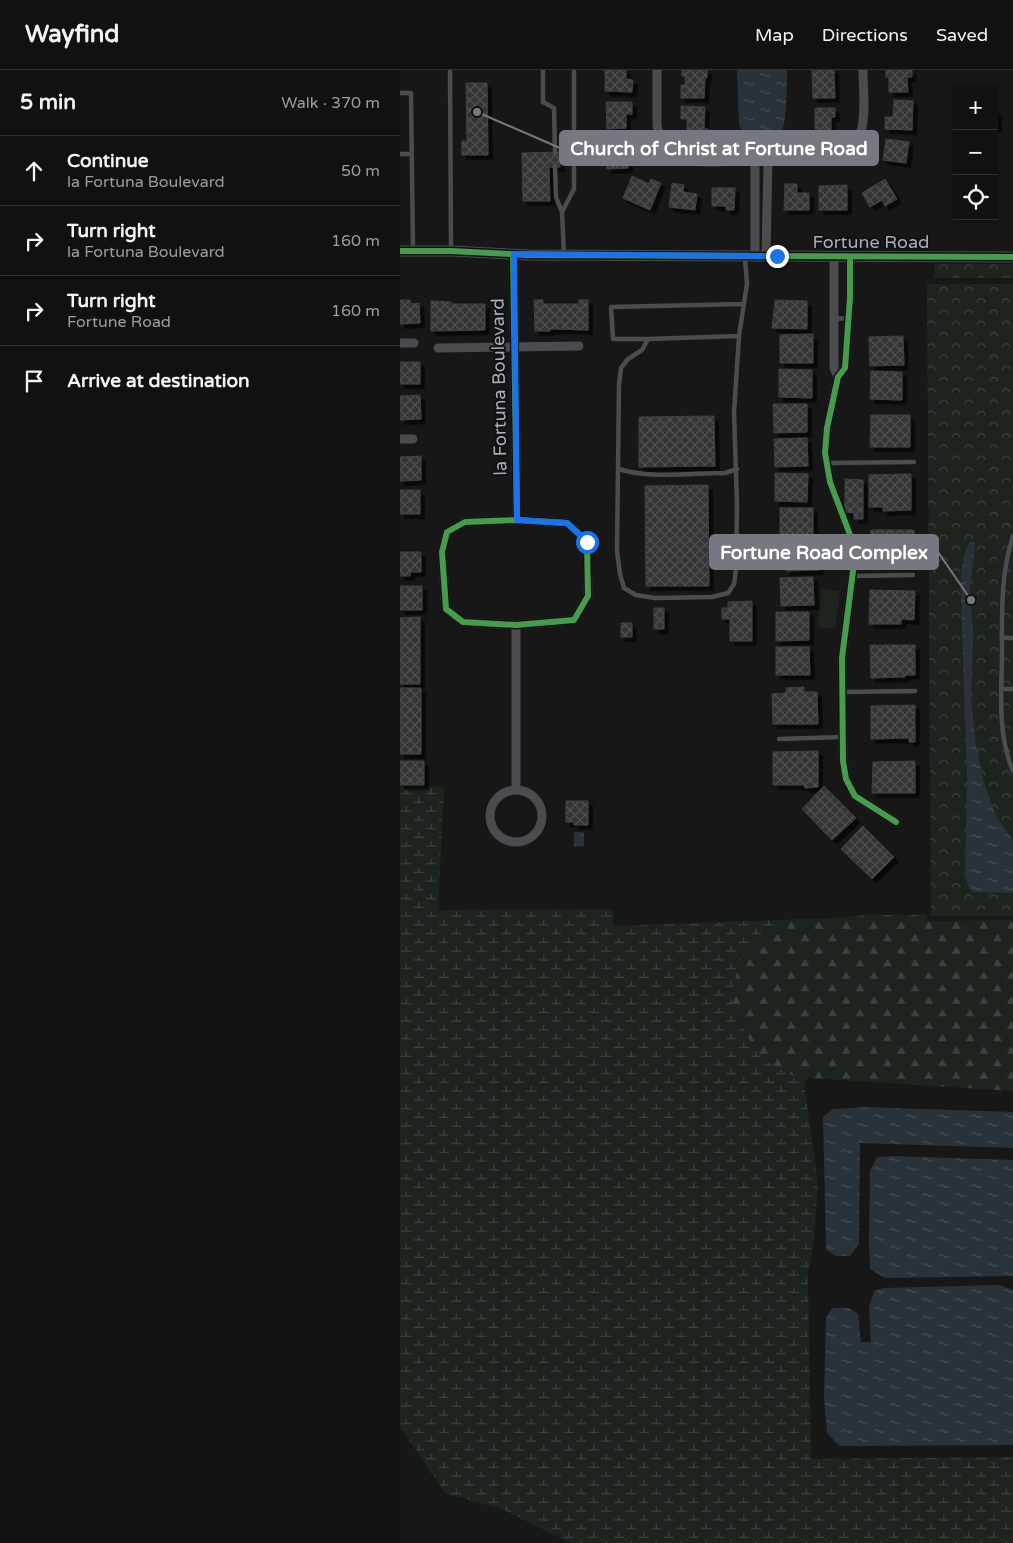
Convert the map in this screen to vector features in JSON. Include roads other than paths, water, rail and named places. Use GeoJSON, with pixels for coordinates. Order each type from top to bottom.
{"type":"FeatureCollection","features":[{"type":"Feature","properties":{"kind":"street"},"geometry":{"type":"LineString","coordinates":[[658,70],[658,134],[665,147],[677,157],[690,161],[830,160],[841,157],[851,150],[858,141],[862,128],[863,70]]}},
{"type":"Feature","properties":{"kind":"street"},"geometry":{"type":"LineString","coordinates":[[755,256],[756,161]]}},
{"type":"Feature","properties":{"kind":"street"},"geometry":{"type":"LineString","coordinates":[[755,256],[768,161]]}},
{"type":"Feature","properties":{"kind":"street","name":"Fortune Road"},"geometry":{"type":"LineString","coordinates":[[400,251],[564,255],[1013,257]]}},
{"type":"Feature","properties":{"kind":"street","name":"la Fortuna Boulevard"},"geometry":{"type":"LineString","coordinates":[[514,254],[517,520]]}},
{"type":"Feature","properties":{"kind":"street"},"geometry":{"type":"LineString","coordinates":[[834,257],[834,368],[838,377]]}},
{"type":"Feature","properties":{"kind":"street"},"geometry":{"type":"LineString","coordinates":[[850,257],[849,318],[845,368],[838,377],[827,428],[825,453],[830,482],[852,540],[854,562],[842,658],[844,761],[846,779],[855,796],[896,822]]}},
{"type":"Feature","properties":{"kind":"street"},"geometry":{"type":"LineString","coordinates":[[400,343],[414,343]]}},
{"type":"Feature","properties":{"kind":"street"},"geometry":{"type":"LineString","coordinates":[[438,348],[580,346]]}},
{"type":"Feature","properties":{"kind":"street"},"geometry":{"type":"LineString","coordinates":[[400,439],[413,439]]}},
{"type":"Feature","properties":{"kind":"street"},"geometry":{"type":"LineString","coordinates":[[517,520],[567,523],[587,542],[588,596],[574,620],[516,625],[463,622],[446,608],[442,552],[447,532],[465,522],[517,520]]}},
{"type":"Feature","properties":{"kind":"street"},"geometry":{"type":"LineString","coordinates":[[516,625],[516,790]]}},
{"type":"Feature","properties":{"kind":"street"},"geometry":{"type":"LineString","coordinates":[[516,790],[532,796],[542,811],[542,820],[534,835],[518,842],[502,838],[492,825],[490,817],[491,809],[500,796],[516,790]]}},
{"type":"Feature","properties":{"kind":"lane"},"geometry":{"type":"LineString","coordinates":[[450,70],[451,251]]}},
{"type":"Feature","properties":{"kind":"lane"},"geometry":{"type":"LineString","coordinates":[[543,70],[543,102],[554,108],[555,152]]}},
{"type":"Feature","properties":{"kind":"lane"},"geometry":{"type":"LineString","coordinates":[[562,212],[574,189],[574,70]]}},
{"type":"Feature","properties":{"kind":"lane"},"geometry":{"type":"LineString","coordinates":[[400,93],[411,93],[413,250]]}},
{"type":"Feature","properties":{"kind":"lane"},"geometry":{"type":"LineString","coordinates":[[400,154],[412,154]]}},
{"type":"Feature","properties":{"kind":"lane"},"geometry":{"type":"LineString","coordinates":[[555,167],[556,197],[562,212],[564,255]]}},
{"type":"Feature","properties":{"kind":"lane"},"geometry":{"type":"LineString","coordinates":[[648,339],[642,350],[628,358],[621,368],[619,385],[617,551],[624,588],[636,595],[655,598],[712,597],[728,593],[734,584],[736,569],[737,470],[734,412],[738,336],[747,284],[755,256]]}},
{"type":"Feature","properties":{"kind":"lane"},"geometry":{"type":"LineString","coordinates":[[738,336],[613,339],[611,307],[743,304]]}},
{"type":"Feature","properties":{"kind":"lane"},"geometry":{"type":"LineString","coordinates":[[834,319],[849,318]]}},
{"type":"Feature","properties":{"kind":"lane"},"geometry":{"type":"LineString","coordinates":[[834,352],[846,352]]}},
{"type":"Feature","properties":{"kind":"lane"},"geometry":{"type":"LineString","coordinates":[[827,462],[914,462]]}},
{"type":"Feature","properties":{"kind":"lane"},"geometry":{"type":"LineString","coordinates":[[619,469],[630,473],[649,474],[725,473],[737,470]]}},
{"type":"Feature","properties":{"kind":"lane"},"geometry":{"type":"LineString","coordinates":[[1013,536],[1008,552],[1002,590],[1002,721],[1004,740],[1013,771]]}},
{"type":"Feature","properties":{"kind":"lane"},"geometry":{"type":"LineString","coordinates":[[852,576],[913,576]]}},
{"type":"Feature","properties":{"kind":"lane"},"geometry":{"type":"LineString","coordinates":[[1002,638],[1013,638]]}},
{"type":"Feature","properties":{"kind":"lane"},"geometry":{"type":"LineString","coordinates":[[1002,689],[1013,689]]}},
{"type":"Feature","properties":{"kind":"lane"},"geometry":{"type":"LineString","coordinates":[[843,692],[914,691]]}},
{"type":"Feature","properties":{"kind":"lane"},"geometry":{"type":"LineString","coordinates":[[779,738],[843,737]]}},
{"type":"Feature","properties":{"kind":"water"},"geometry":{"type":"Polygon","coordinates":[[[737,70],[787,70],[786,113],[781,132],[768,136],[743,132],[739,125],[737,70]]]}},
{"type":"Feature","properties":{"kind":"water"},"geometry":{"type":"Polygon","coordinates":[[[970,542],[974,542],[975,545],[970,588],[973,638],[971,699],[976,745],[984,783],[996,816],[1013,840],[1013,893],[973,892],[968,886],[965,874],[967,780],[961,575],[963,560],[970,542]]]}},
{"type":"Feature","properties":{"kind":"water"},"geometry":{"type":"Polygon","coordinates":[[[574,832],[584,832],[584,846],[574,847],[574,832]]]}},
{"type":"Feature","properties":{"kind":"water"},"geometry":{"type":"Polygon","coordinates":[[[864,1107],[1013,1112],[1013,1148],[860,1143],[859,1244],[850,1256],[836,1256],[826,1250],[823,1117],[833,1109],[864,1107]]]}},
{"type":"Feature","properties":{"kind":"water"},"geometry":{"type":"Polygon","coordinates":[[[877,1157],[1013,1160],[1013,1276],[885,1278],[870,1269],[870,1171],[877,1157]]]}},
{"type":"Feature","properties":{"kind":"water"},"geometry":{"type":"Polygon","coordinates":[[[999,1285],[1013,1290],[1013,1445],[840,1446],[827,1433],[824,1399],[826,1318],[832,1308],[849,1308],[858,1314],[861,1342],[871,1342],[869,1307],[874,1291],[884,1288],[999,1285]]]}},
{"type":"Feature","properties":{"kind":"place","name":"Church of Christ at Fortune Road"},"geometry":{"type":"Point","coordinates":[477,112]}},
{"type":"Feature","properties":{"kind":"place","name":"Fortune Road Complex"},"geometry":{"type":"Point","coordinates":[971,600]}}]}
